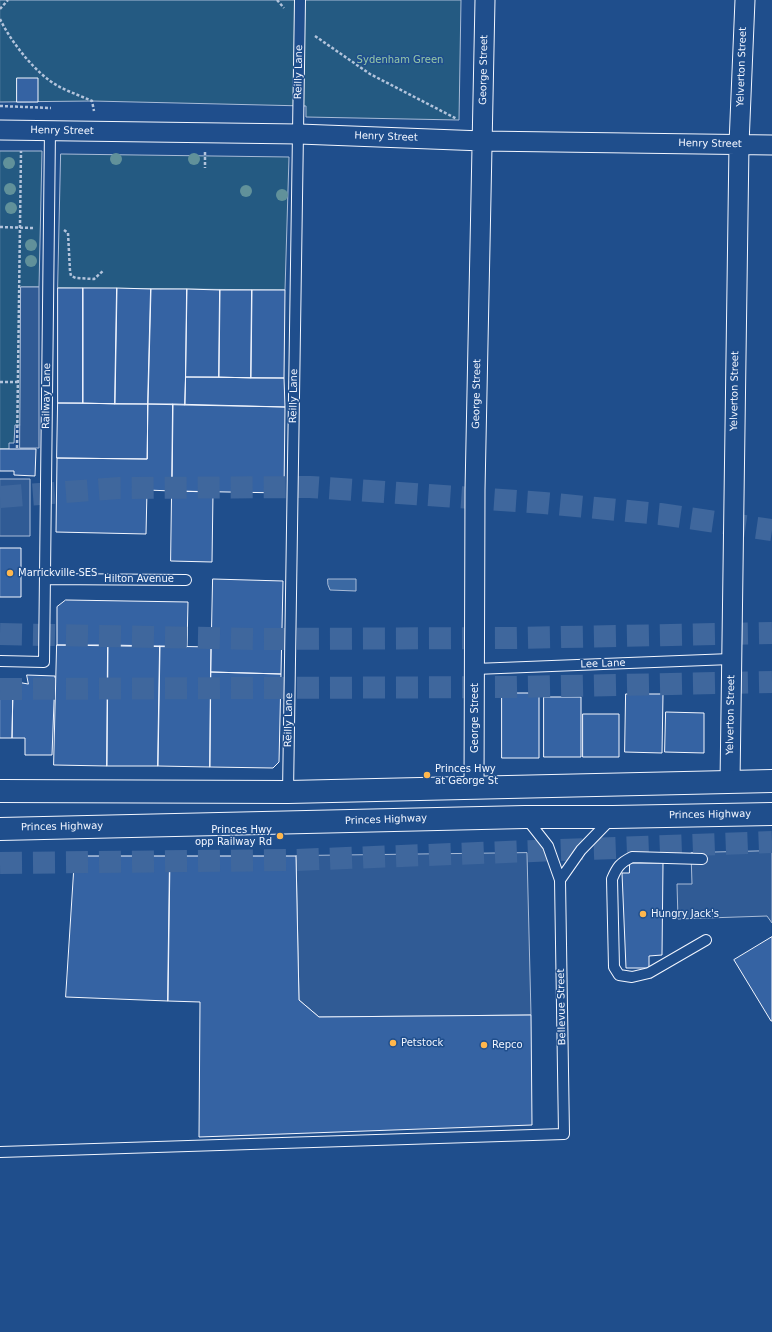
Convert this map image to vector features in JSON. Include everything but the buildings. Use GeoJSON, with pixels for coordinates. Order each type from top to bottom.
{"type":"FeatureCollection","features":[{"type":"Feature","properties":{"kind":"highway"},"geometry":{"type":"LineString","coordinates":[[0,791],[288,792],[772,782]]}},
{"type":"Feature","properties":{"kind":"highway","name":"Princes Highway"},"geometry":{"type":"LineString","coordinates":[[0,829],[524,817],[772,814]]}},
{"type":"Feature","properties":{"kind":"street","name":"George Street"},"geometry":{"type":"LineString","coordinates":[[474,787],[475,490],[486,0]]}},
{"type":"Feature","properties":{"kind":"street","name":"Yelverton Street"},"geometry":{"type":"LineString","coordinates":[[730,782],[739,144],[745,0]]}},
{"type":"Feature","properties":{"kind":"street","name":"Henry Street"},"geometry":{"type":"LineString","coordinates":[[0,130],[299,134],[483,141],[772,145]]}},
{"type":"Feature","properties":{"kind":"lane","name":"Reilly Lane"},"geometry":{"type":"LineString","coordinates":[[288,792],[300,0]]}},
{"type":"Feature","properties":{"kind":"lane","name":"Railway Lane"},"geometry":{"type":"LineString","coordinates":[[0,661],[44,662],[50,130]]}},
{"type":"Feature","properties":{"kind":"lane","name":"Hilton Avenue"},"geometry":{"type":"LineString","coordinates":[[45,579],[186,580]]}},
{"type":"Feature","properties":{"kind":"lane","name":"Lee Lane"},"geometry":{"type":"LineString","coordinates":[[475,669],[731,659]]}},
{"type":"Feature","properties":{"kind":"lane","name":"Bellevue Street"},"geometry":{"type":"LineString","coordinates":[[0,1152],[564,1134],[560,880],[548,846],[524,817]]}},
{"type":"Feature","properties":{"kind":"lane"},"geometry":{"type":"LineString","coordinates":[[560,880],[581,850],[613,817]]}},
{"type":"Feature","properties":{"kind":"lane"},"geometry":{"type":"LineString","coordinates":[[702,859],[632,857],[622,862],[615,870],[612,879],[614,967],[619,975],[632,977],[649,973],[706,940]]}},
{"type":"Feature","properties":{"kind":"path"},"geometry":{"type":"LineString","coordinates":[[0,9],[8,0]]}},
{"type":"Feature","properties":{"kind":"path"},"geometry":{"type":"LineString","coordinates":[[277,0],[300,25],[370,74],[459,120],[483,141]]}},
{"type":"Feature","properties":{"kind":"path"},"geometry":{"type":"LineString","coordinates":[[0,19],[6,31],[30,64],[57,86],[92,101],[97,131]]}},
{"type":"Feature","properties":{"kind":"path"},"geometry":{"type":"LineString","coordinates":[[17,448],[21,151]]}},
{"type":"Feature","properties":{"kind":"path"},"geometry":{"type":"LineString","coordinates":[[205,152],[205,168]]}},
{"type":"Feature","properties":{"kind":"path"},"geometry":{"type":"LineString","coordinates":[[0,227],[40,229]]}},
{"type":"Feature","properties":{"kind":"path"},"geometry":{"type":"LineString","coordinates":[[59,229],[66,230],[68,233],[71,276],[76,278],[94,279],[104,270]]}},
{"type":"Feature","properties":{"kind":"path"},"geometry":{"type":"LineString","coordinates":[[0,382],[18,382]]}},
{"type":"Feature","properties":{"kind":"green space","name":"Sydenham Green"},"geometry":{"type":"Polygon","coordinates":[[[0,0],[461,0],[459,120],[306,117],[306,106],[92,101],[0,102],[0,0]]]}},
{"type":"Feature","properties":{"kind":"green space"},"geometry":{"type":"Polygon","coordinates":[[[0,151],[42,151],[39,287],[21,287],[21,425],[15,425],[14,443],[9,443],[9,449],[0,449],[0,151]]]}},
{"type":"Feature","properties":{"kind":"green space"},"geometry":{"type":"Polygon","coordinates":[[[61,154],[289,157],[285,290],[58,288],[61,154]]]}},
{"type":"Feature","properties":{"kind":"shaded area"},"geometry":{"type":"Polygon","coordinates":[[[21,287],[39,287],[39,448],[20,448],[21,287]]]}},
{"type":"Feature","properties":{"kind":"shaded area"},"geometry":{"type":"Polygon","coordinates":[[[0,479],[30,479],[30,536],[0,536],[0,479]]]}},
{"type":"Feature","properties":{"kind":"shaded area"},"geometry":{"type":"Polygon","coordinates":[[[328,579],[356,579],[356,591],[330,590],[328,579]]]}},
{"type":"Feature","properties":{"kind":"shaded area"},"geometry":{"type":"Polygon","coordinates":[[[772,851],[772,923],[767,916],[678,919],[677,884],[692,884],[691,853],[772,851]]]}},
{"type":"Feature","properties":{"kind":"shaded area"},"geometry":{"type":"Polygon","coordinates":[[[527,853],[531,1015],[319,1017],[299,1000],[296,856],[527,853]]]}},
{"type":"Feature","properties":{"kind":"tunnel"},"geometry":{"type":"LineString","coordinates":[[0,497],[119,488],[310,487],[544,503],[660,514],[772,530]]}},
{"type":"Feature","properties":{"kind":"tunnel"},"geometry":{"type":"LineString","coordinates":[[0,634],[258,639],[513,638],[772,633]]}},
{"type":"Feature","properties":{"kind":"tunnel"},"geometry":{"type":"LineString","coordinates":[[0,689],[515,687],[772,682]]}},
{"type":"Feature","properties":{"kind":"tunnel"},"geometry":{"type":"LineString","coordinates":[[0,863],[294,860],[772,842]]}},
{"type":"Feature","properties":{"kind":"place","name":"Marrickville SES"},"geometry":{"type":"Point","coordinates":[10,573]}},
{"type":"Feature","properties":{"kind":"place","name":"Princes Hwy at George St"},"geometry":{"type":"Point","coordinates":[427,775]}},
{"type":"Feature","properties":{"kind":"place","name":"Princes Hwy opp Railway Rd"},"geometry":{"type":"Point","coordinates":[280,836]}},
{"type":"Feature","properties":{"kind":"place","name":"Hungry Jack's"},"geometry":{"type":"Point","coordinates":[643,914]}},
{"type":"Feature","properties":{"kind":"place","name":"Petstock"},"geometry":{"type":"Point","coordinates":[393,1043]}},
{"type":"Feature","properties":{"kind":"place","name":"Repco"},"geometry":{"type":"Point","coordinates":[484,1045]}}]}
